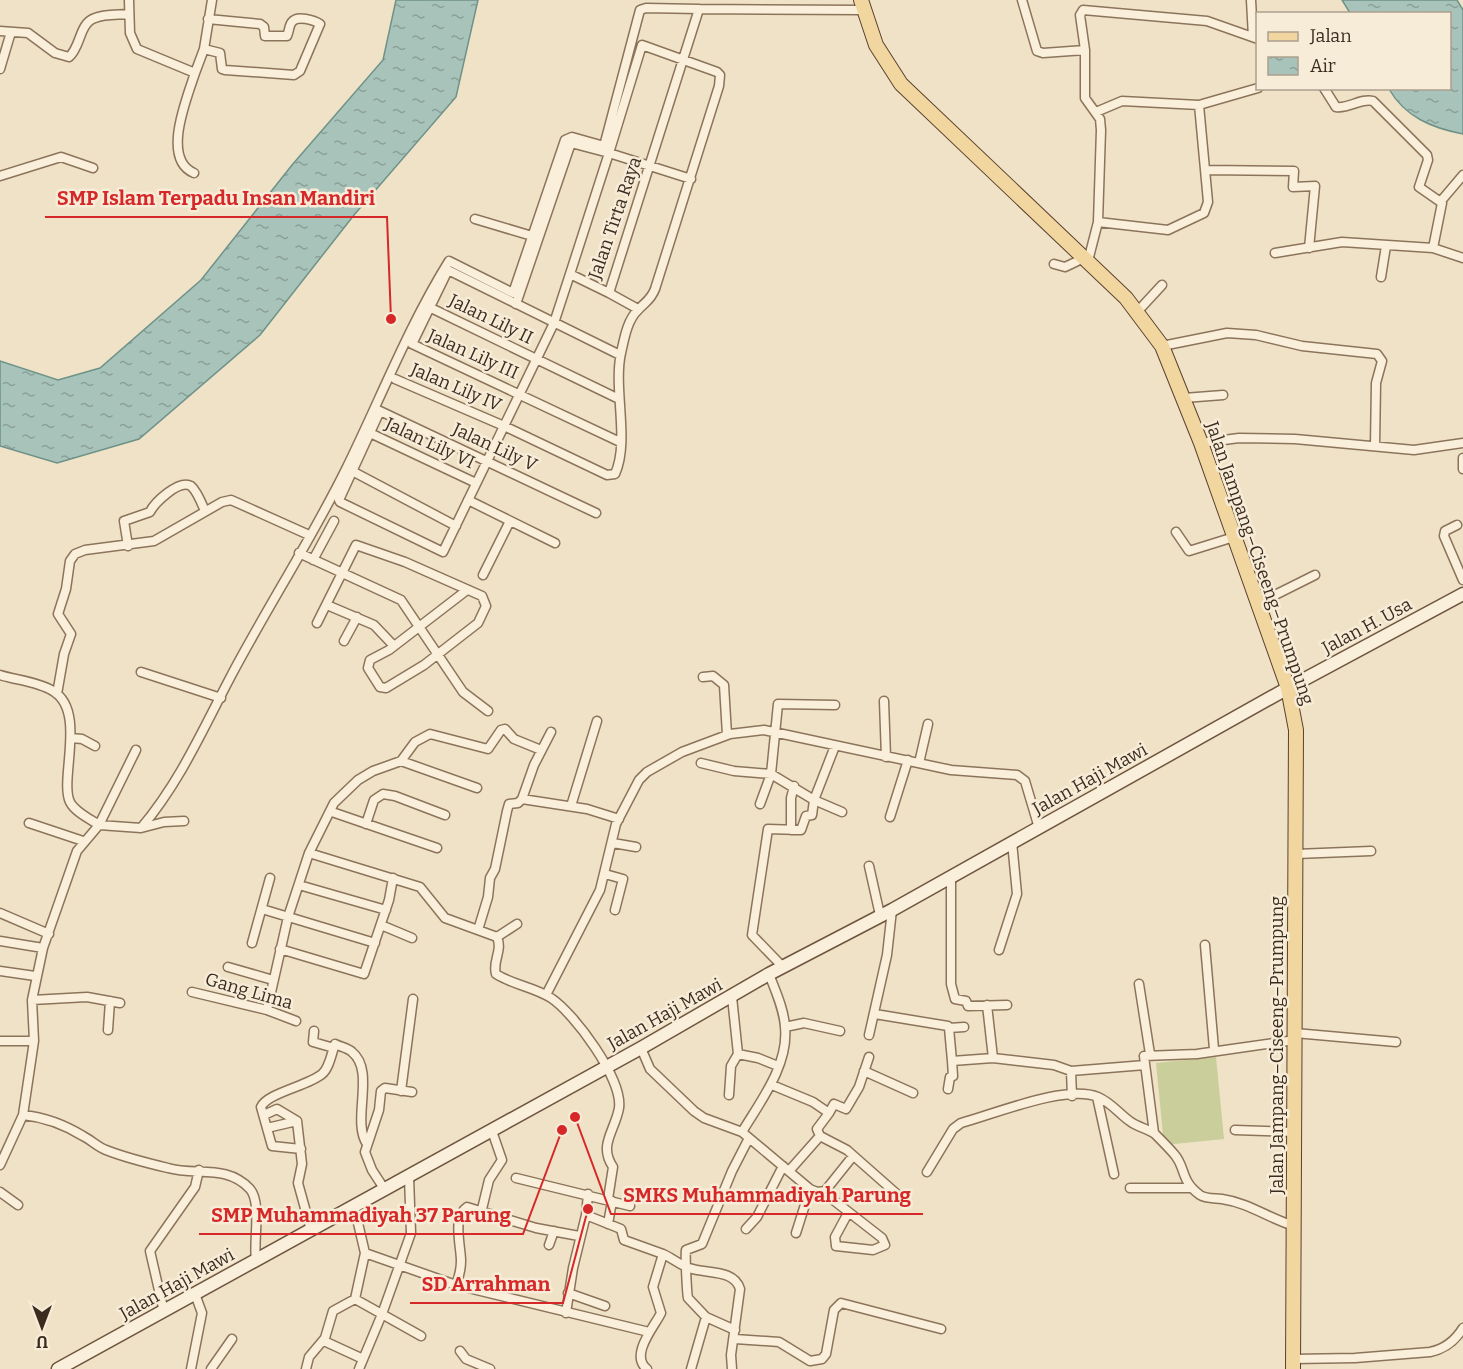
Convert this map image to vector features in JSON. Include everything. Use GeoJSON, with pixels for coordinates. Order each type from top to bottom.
{"type":"FeatureCollection","features":[{"type":"Feature","properties":{"kind":"main road","name":"Jalan Jampang–Ciseeng–Prumpung"},"geometry":{"type":"LineString","coordinates":[[862,5],[876,45],[901,84],[1138,311],[1162,346],[1201,443],[1288,688],[1296,730],[1293,1364]]}},
{"type":"Feature","properties":{"kind":"street"},"geometry":{"type":"LineString","coordinates":[[129,0],[130,33],[137,49],[195,73]]}},
{"type":"Feature","properties":{"kind":"street"},"geometry":{"type":"LineString","coordinates":[[194,173],[186,170],[180,162],[179,125],[204,49],[212,0]]}},
{"type":"Feature","properties":{"kind":"street"},"geometry":{"type":"LineString","coordinates":[[1022,0],[1037,51],[1042,53],[1085,50]]}},
{"type":"Feature","properties":{"kind":"street"},"geometry":{"type":"LineString","coordinates":[[1054,264],[1065,267],[1086,260],[1098,222],[1101,130],[1096,112],[1088,105],[1085,98],[1085,50],[1080,15],[1083,10],[1207,21],[1255,38],[1251,0]]}},
{"type":"Feature","properties":{"kind":"street"},"geometry":{"type":"LineString","coordinates":[[141,828],[157,809],[194,752],[346,469],[423,305],[449,261],[513,293],[565,140],[572,137],[604,146],[640,10],[646,8],[862,5]]}},
{"type":"Feature","properties":{"kind":"street","name":"Jalan Tirta Raya"},"geometry":{"type":"LineString","coordinates":[[352,471],[340,502],[439,552],[444,551],[554,323],[570,274],[609,292],[699,9]]}},
{"type":"Feature","properties":{"kind":"street"},"geometry":{"type":"LineString","coordinates":[[0,31],[28,33],[55,53],[69,57],[74,52],[86,23],[94,18],[129,14]]}},
{"type":"Feature","properties":{"kind":"street"},"geometry":{"type":"LineString","coordinates":[[204,49],[220,53],[222,69],[225,70],[294,75],[300,71],[320,24],[314,20],[297,19],[291,22],[287,36],[266,36],[264,27],[260,24],[208,19]]}},
{"type":"Feature","properties":{"kind":"street"},"geometry":{"type":"LineString","coordinates":[[0,69],[11,32]]}},
{"type":"Feature","properties":{"kind":"street"},"geometry":{"type":"LineString","coordinates":[[570,274],[642,45],[717,72],[720,79],[691,179],[652,296],[638,309],[629,323],[620,355],[620,442]]}},
{"type":"Feature","properties":{"kind":"street"},"geometry":{"type":"LineString","coordinates":[[1096,112],[1122,101],[1199,105],[1256,88]]}},
{"type":"Feature","properties":{"kind":"street"},"geometry":{"type":"LineString","coordinates":[[1325,90],[1336,107],[1346,108],[1369,100],[1377,104],[1427,155],[1427,165],[1419,187],[1441,201]]}},
{"type":"Feature","properties":{"kind":"street"},"geometry":{"type":"LineString","coordinates":[[1098,222],[1168,230],[1200,216],[1208,207],[1199,105]]}},
{"type":"Feature","properties":{"kind":"street"},"geometry":{"type":"LineString","coordinates":[[516,304],[571,143],[651,164],[691,179]]}},
{"type":"Feature","properties":{"kind":"street"},"geometry":{"type":"LineString","coordinates":[[0,176],[61,157],[93,168]]}},
{"type":"Feature","properties":{"kind":"street"},"geometry":{"type":"LineString","coordinates":[[1206,170],[1294,171],[1293,187],[1315,186],[1309,248]]}},
{"type":"Feature","properties":{"kind":"street"},"geometry":{"type":"LineString","coordinates":[[1433,249],[1441,201],[1463,175]]}},
{"type":"Feature","properties":{"kind":"street"},"geometry":{"type":"LineString","coordinates":[[475,219],[532,236]]}},
{"type":"Feature","properties":{"kind":"street"},"geometry":{"type":"LineString","coordinates":[[1275,253],[1342,242],[1433,249],[1463,258]]}},
{"type":"Feature","properties":{"kind":"street"},"geometry":{"type":"LineString","coordinates":[[1381,277],[1386,246]]}},
{"type":"Feature","properties":{"kind":"street"},"geometry":{"type":"LineString","coordinates":[[456,525],[352,471],[448,270],[620,355]]}},
{"type":"Feature","properties":{"kind":"street"},"geometry":{"type":"LineString","coordinates":[[1138,311],[1162,285]]}},
{"type":"Feature","properties":{"kind":"street"},"geometry":{"type":"LineString","coordinates":[[609,292],[638,309]]}},
{"type":"Feature","properties":{"kind":"street","name":"Jalan Lily II"},"geometry":{"type":"LineString","coordinates":[[431,308],[619,399]]}},
{"type":"Feature","properties":{"kind":"street"},"geometry":{"type":"LineString","coordinates":[[1162,346],[1227,333],[1256,335],[1302,346],[1377,354],[1382,361],[1376,383],[1375,446]]}},
{"type":"Feature","properties":{"kind":"street","name":"Jalan Lily III"},"geometry":{"type":"LineString","coordinates":[[412,344],[620,442]]}},
{"type":"Feature","properties":{"kind":"street","name":"Jalan Lily IV"},"geometry":{"type":"LineString","coordinates":[[395,379],[504,426],[609,476],[616,472],[620,442]]}},
{"type":"Feature","properties":{"kind":"street"},"geometry":{"type":"LineString","coordinates":[[1184,398],[1222,395]]}},
{"type":"Feature","properties":{"kind":"street","name":"Jalan Lily V"},"geometry":{"type":"LineString","coordinates":[[380,411],[596,513]]}},
{"type":"Feature","properties":{"kind":"street","name":"Jalan Lily VI"},"geometry":{"type":"LineString","coordinates":[[370,433],[476,483]]}},
{"type":"Feature","properties":{"kind":"street"},"geometry":{"type":"LineString","coordinates":[[1201,443],[1239,438],[1335,441],[1414,450],[1463,442]]}},
{"type":"Feature","properties":{"kind":"street"},"geometry":{"type":"LineString","coordinates":[[1463,458],[1463,469]]}},
{"type":"Feature","properties":{"kind":"street"},"geometry":{"type":"LineString","coordinates":[[128,546],[123,528],[124,521],[150,512],[153,504],[179,486],[185,484],[193,488],[205,511]]}},
{"type":"Feature","properties":{"kind":"street"},"geometry":{"type":"LineString","coordinates":[[57,694],[64,654],[70,638],[70,631],[60,621],[58,614],[66,589],[70,561],[80,551],[128,546],[160,538],[205,511],[231,500],[309,535]]}},
{"type":"Feature","properties":{"kind":"street"},"geometry":{"type":"LineString","coordinates":[[468,500],[555,543]]}},
{"type":"Feature","properties":{"kind":"street"},"geometry":{"type":"LineString","coordinates":[[483,575],[510,520]]}},
{"type":"Feature","properties":{"kind":"street"},"geometry":{"type":"LineString","coordinates":[[313,560],[334,521]]}},
{"type":"Feature","properties":{"kind":"street"},"geometry":{"type":"LineString","coordinates":[[1457,525],[1445,531],[1444,536],[1463,580]]}},
{"type":"Feature","properties":{"kind":"street"},"geometry":{"type":"LineString","coordinates":[[1176,532],[1190,551],[1234,537]]}},
{"type":"Feature","properties":{"kind":"street"},"geometry":{"type":"LineString","coordinates":[[317,622],[353,546],[360,545],[467,590],[486,601],[483,617],[438,654],[390,687],[383,688],[368,668],[368,662],[394,646],[467,590]]}},
{"type":"Feature","properties":{"kind":"street"},"geometry":{"type":"LineString","coordinates":[[299,554],[401,600],[464,692],[488,711]]}},
{"type":"Feature","properties":{"kind":"street"},"geometry":{"type":"LineString","coordinates":[[1257,604],[1315,575]]}},
{"type":"Feature","properties":{"kind":"street","name":"Jalan H. Usa"},"geometry":{"type":"LineString","coordinates":[[1288,688],[1463,594]]}},
{"type":"Feature","properties":{"kind":"street"},"geometry":{"type":"LineString","coordinates":[[327,605],[378,627],[394,646]]}},
{"type":"Feature","properties":{"kind":"street"},"geometry":{"type":"LineString","coordinates":[[344,641],[357,617]]}},
{"type":"Feature","properties":{"kind":"street"},"geometry":{"type":"LineString","coordinates":[[141,672],[221,698]]}},
{"type":"Feature","properties":{"kind":"street"},"geometry":{"type":"LineString","coordinates":[[0,675],[57,694],[66,709],[71,738],[69,797],[78,811],[99,825],[141,828],[164,822],[184,821]]}},
{"type":"Feature","properties":{"kind":"street"},"geometry":{"type":"LineString","coordinates":[[703,678],[713,676],[724,685],[727,735]]}},
{"type":"Feature","properties":{"kind":"street","name":"Jalan Haji Mawi"},"geometry":{"type":"LineString","coordinates":[[58,1369],[386,1190],[732,997],[782,966],[892,909],[1288,688]]}},
{"type":"Feature","properties":{"kind":"street"},"geometry":{"type":"LineString","coordinates":[[884,701],[886,757]]}},
{"type":"Feature","properties":{"kind":"street"},"geometry":{"type":"LineString","coordinates":[[760,804],[771,774],[779,704],[835,705]]}},
{"type":"Feature","properties":{"kind":"street"},"geometry":{"type":"LineString","coordinates":[[571,806],[597,721]]}},
{"type":"Feature","properties":{"kind":"street"},"geometry":{"type":"LineString","coordinates":[[919,763],[928,724]]}},
{"type":"Feature","properties":{"kind":"street"},"geometry":{"type":"LineString","coordinates":[[267,1011],[288,917],[309,853],[339,797],[358,780],[373,771],[401,761],[415,742],[435,734],[488,749],[501,730],[505,729],[514,739],[541,750]]}},
{"type":"Feature","properties":{"kind":"street"},"geometry":{"type":"LineString","coordinates":[[546,995],[592,905],[605,874],[619,819],[639,780],[647,772],[697,745],[727,735],[757,730],[776,732],[919,763],[1023,777],[1039,828]]}},
{"type":"Feature","properties":{"kind":"street"},"geometry":{"type":"LineString","coordinates":[[478,930],[488,897],[490,878],[495,869],[509,804],[518,803],[522,799],[541,750],[551,732]]}},
{"type":"Feature","properties":{"kind":"street"},"geometry":{"type":"LineString","coordinates":[[71,738],[82,739],[95,746]]}},
{"type":"Feature","properties":{"kind":"street"},"geometry":{"type":"LineString","coordinates":[[782,966],[752,935],[764,872],[768,829],[801,830],[806,816],[812,815],[814,800],[835,746]]}},
{"type":"Feature","properties":{"kind":"street"},"geometry":{"type":"LineString","coordinates":[[0,1165],[23,1115],[34,1041],[32,1000],[35,976],[43,948],[77,851],[83,841],[99,825],[136,750]]}},
{"type":"Feature","properties":{"kind":"street"},"geometry":{"type":"LineString","coordinates":[[890,817],[908,760]]}},
{"type":"Feature","properties":{"kind":"street"},"geometry":{"type":"LineString","coordinates":[[401,761],[477,788]]}},
{"type":"Feature","properties":{"kind":"street"},"geometry":{"type":"LineString","coordinates":[[701,763],[734,771],[771,774],[814,800],[842,812]]}},
{"type":"Feature","properties":{"kind":"street"},"geometry":{"type":"LineString","coordinates":[[791,830],[790,798],[794,786]]}},
{"type":"Feature","properties":{"kind":"street"},"geometry":{"type":"LineString","coordinates":[[366,824],[374,800],[383,794],[395,796],[445,815]]}},
{"type":"Feature","properties":{"kind":"street"},"geometry":{"type":"LineString","coordinates":[[522,799],[571,806],[619,819]]}},
{"type":"Feature","properties":{"kind":"street"},"geometry":{"type":"LineString","coordinates":[[332,812],[437,848]]}},
{"type":"Feature","properties":{"kind":"street"},"geometry":{"type":"LineString","coordinates":[[28,823],[83,841]]}},
{"type":"Feature","properties":{"kind":"street"},"geometry":{"type":"LineString","coordinates":[[999,950],[1017,894],[1012,842]]}},
{"type":"Feature","properties":{"kind":"street"},"geometry":{"type":"LineString","coordinates":[[613,843],[636,847]]}},
{"type":"Feature","properties":{"kind":"street"},"geometry":{"type":"LineString","coordinates":[[1296,854],[1371,851]]}},
{"type":"Feature","properties":{"kind":"street"},"geometry":{"type":"LineString","coordinates":[[309,853],[356,870],[420,887],[445,918],[497,937]]}},
{"type":"Feature","properties":{"kind":"street"},"geometry":{"type":"LineString","coordinates":[[869,866],[880,915]]}},
{"type":"Feature","properties":{"kind":"street"},"geometry":{"type":"LineString","coordinates":[[605,874],[623,879],[615,910]]}},
{"type":"Feature","properties":{"kind":"street"},"geometry":{"type":"LineString","coordinates":[[951,876],[951,984],[957,1001],[966,1001],[968,1006],[1007,1005]]}},
{"type":"Feature","properties":{"kind":"street"},"geometry":{"type":"LineString","coordinates":[[252,943],[270,878]]}},
{"type":"Feature","properties":{"kind":"street"},"geometry":{"type":"LineString","coordinates":[[280,949],[364,974],[386,910],[393,878]]}},
{"type":"Feature","properties":{"kind":"street"},"geometry":{"type":"LineString","coordinates":[[299,885],[386,910]]}},
{"type":"Feature","properties":{"kind":"street"},"geometry":{"type":"LineString","coordinates":[[262,909],[375,943]]}},
{"type":"Feature","properties":{"kind":"street"},"geometry":{"type":"LineString","coordinates":[[869,1035],[875,1014],[892,909]]}},
{"type":"Feature","properties":{"kind":"street"},"geometry":{"type":"LineString","coordinates":[[0,913],[49,934]]}},
{"type":"Feature","properties":{"kind":"street"},"geometry":{"type":"LineString","coordinates":[[497,937],[517,924]]}},
{"type":"Feature","properties":{"kind":"street"},"geometry":{"type":"LineString","coordinates":[[381,925],[412,938]]}},
{"type":"Feature","properties":{"kind":"street"},"geometry":{"type":"LineString","coordinates":[[497,937],[500,947],[495,965],[496,974],[546,995],[573,1020],[616,1085],[619,1106],[605,1145],[606,1158],[613,1167],[608,1224]]}},
{"type":"Feature","properties":{"kind":"street"},"geometry":{"type":"LineString","coordinates":[[0,941],[43,948]]}},
{"type":"Feature","properties":{"kind":"street"},"geometry":{"type":"LineString","coordinates":[[1205,945],[1214,1049]]}},
{"type":"Feature","properties":{"kind":"street"},"geometry":{"type":"LineString","coordinates":[[228,967],[273,980]]}},
{"type":"Feature","properties":{"kind":"street"},"geometry":{"type":"LineString","coordinates":[[0,971],[35,976]]}},
{"type":"Feature","properties":{"kind":"street"},"geometry":{"type":"LineString","coordinates":[[742,1132],[772,1084],[778,1066],[785,1027],[769,974]]}},
{"type":"Feature","properties":{"kind":"street"},"geometry":{"type":"LineString","coordinates":[[1139,984],[1150,1054]]}},
{"type":"Feature","properties":{"kind":"street","name":"Gang Lima"},"geometry":{"type":"LineString","coordinates":[[192,992],[267,1011],[297,1022]]}},
{"type":"Feature","properties":{"kind":"street"},"geometry":{"type":"LineString","coordinates":[[32,1000],[75,997],[120,1003]]}},
{"type":"Feature","properties":{"kind":"street"},"geometry":{"type":"LineString","coordinates":[[729,1095],[731,1066],[738,1054],[732,997]]}},
{"type":"Feature","properties":{"kind":"street"},"geometry":{"type":"LineString","coordinates":[[401,1091],[413,999]]}},
{"type":"Feature","properties":{"kind":"street"},"geometry":{"type":"LineString","coordinates":[[108,1030],[110,1001]]}},
{"type":"Feature","properties":{"kind":"street"},"geometry":{"type":"LineString","coordinates":[[987,1005],[993,1059]]}},
{"type":"Feature","properties":{"kind":"street"},"geometry":{"type":"LineString","coordinates":[[875,1014],[949,1028],[964,1027]]}},
{"type":"Feature","properties":{"kind":"street"},"geometry":{"type":"LineString","coordinates":[[785,1027],[804,1023],[840,1031]]}},
{"type":"Feature","properties":{"kind":"street"},"geometry":{"type":"LineString","coordinates":[[948,1089],[950,1077],[953,1076],[949,1028]]}},
{"type":"Feature","properties":{"kind":"street"},"geometry":{"type":"LineString","coordinates":[[314,1031],[314,1042],[333,1048]]}},
{"type":"Feature","properties":{"kind":"street"},"geometry":{"type":"LineString","coordinates":[[1154,1133],[1144,1056],[1197,1054],[1214,1049],[1295,1036],[1396,1042]]}},
{"type":"Feature","properties":{"kind":"street"},"geometry":{"type":"LineString","coordinates":[[0,1041],[34,1041]]}},
{"type":"Feature","properties":{"kind":"street"},"geometry":{"type":"LineString","coordinates":[[301,1149],[272,1146],[261,1107],[267,1099],[302,1087],[324,1073],[335,1044],[351,1050],[358,1059],[362,1074],[363,1133],[367,1144]]}},
{"type":"Feature","properties":{"kind":"street"},"geometry":{"type":"LineString","coordinates":[[641,1048],[650,1069],[670,1085],[694,1112],[742,1132],[810,1189],[824,1192],[882,1238],[885,1245],[873,1250],[835,1245],[835,1237],[848,1213]]}},
{"type":"Feature","properties":{"kind":"street"},"geometry":{"type":"LineString","coordinates":[[738,1054],[758,1058],[778,1066]]}},
{"type":"Feature","properties":{"kind":"street"},"geometry":{"type":"LineString","coordinates":[[869,1057],[859,1087],[846,1109],[834,1104],[817,1129],[820,1136],[837,1143],[898,1195]]}},
{"type":"Feature","properties":{"kind":"street"},"geometry":{"type":"LineString","coordinates":[[952,1061],[993,1059],[1054,1065],[1071,1071],[1144,1065]]}},
{"type":"Feature","properties":{"kind":"street"},"geometry":{"type":"LineString","coordinates":[[864,1071],[913,1093]]}},
{"type":"Feature","properties":{"kind":"street"},"geometry":{"type":"LineString","coordinates":[[1071,1071],[1072,1096]]}},
{"type":"Feature","properties":{"kind":"street"},"geometry":{"type":"LineString","coordinates":[[772,1084],[813,1102],[829,1113]]}},
{"type":"Feature","properties":{"kind":"street"},"geometry":{"type":"LineString","coordinates":[[386,1190],[372,1170],[365,1152],[367,1144],[379,1110],[382,1089],[412,1092]]}},
{"type":"Feature","properties":{"kind":"street"},"geometry":{"type":"LineString","coordinates":[[927,1172],[953,1129],[961,1123],[1026,1102],[1072,1096],[1097,1097],[1116,1108],[1118,1113],[1136,1125],[1154,1133],[1174,1153],[1183,1177],[1192,1188],[1205,1197],[1247,1204],[1266,1216],[1294,1226]]}},
{"type":"Feature","properties":{"kind":"street"},"geometry":{"type":"LineString","coordinates":[[1097,1097],[1114,1174]]}},
{"type":"Feature","properties":{"kind":"street"},"geometry":{"type":"LineString","coordinates":[[264,1115],[277,1109],[297,1121]]}},
{"type":"Feature","properties":{"kind":"street"},"geometry":{"type":"LineString","coordinates":[[23,1115],[40,1117],[70,1129],[106,1150],[173,1170],[199,1170],[234,1177],[254,1195],[256,1261]]}},
{"type":"Feature","properties":{"kind":"street"},"geometry":{"type":"LineString","coordinates":[[267,1128],[297,1121]]}},
{"type":"Feature","properties":{"kind":"street"},"geometry":{"type":"LineString","coordinates":[[297,1121],[302,1164],[298,1183],[311,1230]]}},
{"type":"Feature","properties":{"kind":"street"},"geometry":{"type":"LineString","coordinates":[[1235,1130],[1295,1132]]}},
{"type":"Feature","properties":{"kind":"street"},"geometry":{"type":"LineString","coordinates":[[482,1209],[489,1180],[502,1160],[492,1131]]}},
{"type":"Feature","properties":{"kind":"street"},"geometry":{"type":"LineString","coordinates":[[746,1229],[757,1217],[786,1168],[820,1136]]}},
{"type":"Feature","properties":{"kind":"street"},"geometry":{"type":"LineString","coordinates":[[735,1329],[706,1317],[687,1295],[688,1268],[685,1261],[686,1250],[702,1244],[732,1171],[749,1138]]}},
{"type":"Feature","properties":{"kind":"street"},"geometry":{"type":"LineString","coordinates":[[824,1192],[853,1156]]}},
{"type":"Feature","properties":{"kind":"street"},"geometry":{"type":"LineString","coordinates":[[164,1312],[150,1251],[195,1187],[199,1170]]}},
{"type":"Feature","properties":{"kind":"street"},"geometry":{"type":"LineString","coordinates":[[359,1369],[401,1265],[412,1227],[409,1177]]}},
{"type":"Feature","properties":{"kind":"street"},"geometry":{"type":"LineString","coordinates":[[516,1178],[630,1206]]}},
{"type":"Feature","properties":{"kind":"street"},"geometry":{"type":"LineString","coordinates":[[1130,1188],[1192,1188]]}},
{"type":"Feature","properties":{"kind":"street"},"geometry":{"type":"LineString","coordinates":[[796,1233],[810,1189]]}},
{"type":"Feature","properties":{"kind":"street"},"geometry":{"type":"LineString","coordinates":[[0,1192],[18,1205]]}},
{"type":"Feature","properties":{"kind":"street"},"geometry":{"type":"LineString","coordinates":[[566,1313],[579,1236],[586,1215],[588,1194]]}},
{"type":"Feature","properties":{"kind":"street"},"geometry":{"type":"LineString","coordinates":[[354,1206],[364,1253],[356,1299]]}},
{"type":"Feature","properties":{"kind":"street"},"geometry":{"type":"LineString","coordinates":[[456,1285],[461,1263],[458,1239],[462,1211],[467,1207],[482,1209],[517,1222],[579,1236]]}},
{"type":"Feature","properties":{"kind":"street"},"geometry":{"type":"LineString","coordinates":[[586,1215],[622,1229],[624,1239],[663,1254],[688,1268],[730,1276],[738,1282],[740,1289],[735,1339],[731,1355],[732,1369]]}},
{"type":"Feature","properties":{"kind":"street"},"geometry":{"type":"LineString","coordinates":[[549,1245],[554,1231]]}},
{"type":"Feature","properties":{"kind":"street"},"geometry":{"type":"LineString","coordinates":[[364,1253],[456,1285],[649,1332]]}},
{"type":"Feature","properties":{"kind":"street"},"geometry":{"type":"LineString","coordinates":[[647,1369],[643,1365],[642,1351],[649,1332],[661,1313],[653,1287],[663,1254]]}},
{"type":"Feature","properties":{"kind":"street"},"geometry":{"type":"LineString","coordinates":[[568,1293],[605,1306]]}},
{"type":"Feature","properties":{"kind":"street"},"geometry":{"type":"LineString","coordinates":[[190,1369],[202,1313],[195,1294]]}},
{"type":"Feature","properties":{"kind":"street"},"geometry":{"type":"LineString","coordinates":[[356,1299],[421,1335]]}},
{"type":"Feature","properties":{"kind":"street"},"geometry":{"type":"LineString","coordinates":[[306,1369],[309,1357],[324,1341],[333,1311],[356,1299]]}},
{"type":"Feature","properties":{"kind":"street"},"geometry":{"type":"LineString","coordinates":[[735,1339],[779,1342],[810,1361],[818,1361],[826,1354],[834,1310],[841,1303],[941,1329]]}},
{"type":"Feature","properties":{"kind":"street"},"geometry":{"type":"LineString","coordinates":[[691,1369],[706,1317]]}},
{"type":"Feature","properties":{"kind":"street"},"geometry":{"type":"LineString","coordinates":[[1293,1364],[1430,1352],[1440,1350],[1462,1335]]}},
{"type":"Feature","properties":{"kind":"street"},"geometry":{"type":"LineString","coordinates":[[214,1368],[232,1339]]}},
{"type":"Feature","properties":{"kind":"street"},"geometry":{"type":"LineString","coordinates":[[324,1341],[363,1359]]}},
{"type":"Feature","properties":{"kind":"street"},"geometry":{"type":"LineString","coordinates":[[459,1351],[466,1359],[490,1369]]}},
{"type":"Feature","properties":{"kind":"green space"},"geometry":{"type":"Polygon","coordinates":[[[1216,1057],[1224,1139],[1164,1145],[1156,1063],[1216,1057]]]}},
{"type":"Feature","properties":{"kind":"water"},"geometry":{"type":"Polygon","coordinates":[[[396,0],[478,0],[456,97],[354,215],[260,335],[139,439],[57,463],[0,446],[0,361],[58,380],[100,368],[201,280],[292,165],[383,60],[396,0]]]}},
{"type":"Feature","properties":{"kind":"water"},"geometry":{"type":"Polygon","coordinates":[[[1342,0],[1457,0],[1463,10],[1463,134],[1420,120],[1403,107],[1390,90],[1451,90],[1451,12],[1349,12],[1342,0]]]}},
{"type":"Feature","properties":{"kind":"place","name":"SMP Islam Terpadu Insan Mandiri"},"geometry":{"type":"Point","coordinates":[391,319]}},
{"type":"Feature","properties":{"kind":"place","name":"SMKS Muhammadiyah Parung"},"geometry":{"type":"Point","coordinates":[575,1117]}},
{"type":"Feature","properties":{"kind":"place","name":"SMP Muhammadiyah 37 Parung"},"geometry":{"type":"Point","coordinates":[562,1130]}},
{"type":"Feature","properties":{"kind":"place","name":"SD Arrahman"},"geometry":{"type":"Point","coordinates":[588,1209]}}]}
